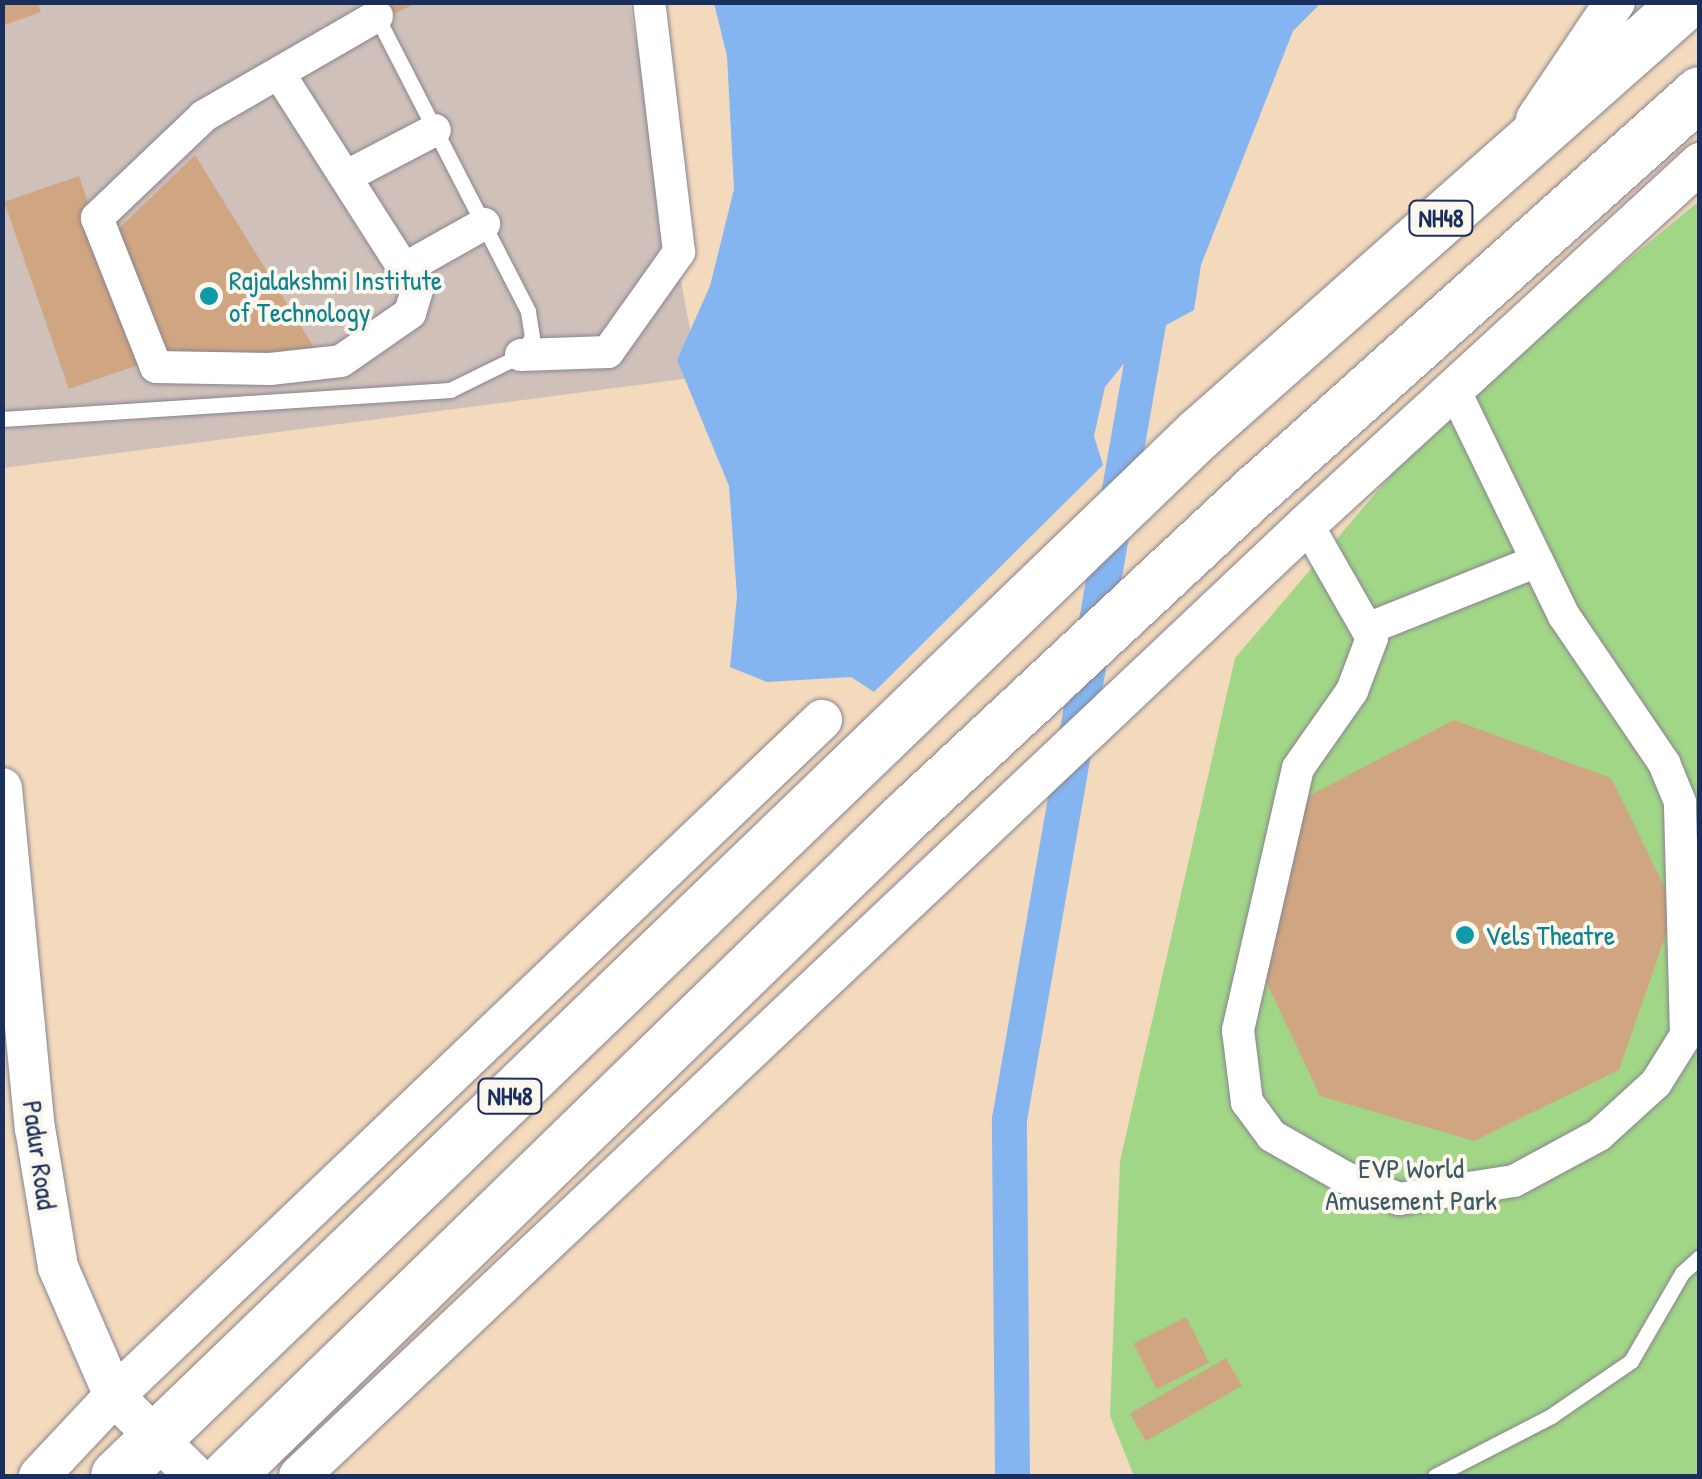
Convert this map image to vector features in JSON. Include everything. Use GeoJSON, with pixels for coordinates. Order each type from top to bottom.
{"type":"FeatureCollection","features":[{"type":"Feature","properties":{"kind":"highway","name":"NH48"},"geometry":{"type":"LineString","coordinates":[[117,1476],[1198,435],[1687,2]]}},
{"type":"Feature","properties":{"kind":"highway","name":"NH48"},"geometry":{"type":"LineString","coordinates":[[228,1476],[907,816],[1256,490],[1700,92]]}},
{"type":"Feature","properties":{"kind":"street"},"geometry":{"type":"LineString","coordinates":[[520,356],[608,352],[679,252],[649,2]]}},
{"type":"Feature","properties":{"kind":"street"},"geometry":{"type":"LineString","coordinates":[[1511,156],[1615,2]]}},
{"type":"Feature","properties":{"kind":"street"},"geometry":{"type":"LineString","coordinates":[[280,75],[417,290],[410,313],[341,362],[270,369],[156,367],[98,218],[204,116],[280,75],[373,9]]}},
{"type":"Feature","properties":{"kind":"street"},"geometry":{"type":"LineString","coordinates":[[1573,204],[1700,127]]}},
{"type":"Feature","properties":{"kind":"street"},"geometry":{"type":"LineString","coordinates":[[347,176],[435,130]]}},
{"type":"Feature","properties":{"kind":"street"},"geometry":{"type":"LineString","coordinates":[[300,1476],[1300,530],[1700,163]]}},
{"type":"Feature","properties":{"kind":"street"},"geometry":{"type":"LineString","coordinates":[[404,269],[484,224]]}},
{"type":"Feature","properties":{"kind":"street"},"geometry":{"type":"LineString","coordinates":[[1300,530],[1372,638],[1352,690],[1298,768],[1238,1030],[1248,1102],[1272,1136],[1346,1178],[1399,1198],[1514,1182],[1599,1134],[1656,1082],[1686,1035],[1680,802],[1664,764],[1564,616],[1454,389]]}},
{"type":"Feature","properties":{"kind":"street"},"geometry":{"type":"LineString","coordinates":[[1367,629],[1537,561]]}},
{"type":"Feature","properties":{"kind":"street"},"geometry":{"type":"LineString","coordinates":[[39,1476],[114,1396],[822,720]]}},
{"type":"Feature","properties":{"kind":"street","name":"Padur Road"},"geometry":{"type":"LineString","coordinates":[[2,788],[35,1128],[58,1268],[114,1396],[196,1476]]}},
{"type":"Feature","properties":{"kind":"lane"},"geometry":{"type":"LineString","coordinates":[[2,419],[450,390],[520,356],[533,324],[373,9]]}},
{"type":"Feature","properties":{"kind":"lane"},"geometry":{"type":"LineString","coordinates":[[1435,1476],[1551,1416],[1631,1362],[1682,1272],[1700,1257]]}},
{"type":"Feature","properties":{"kind":"shaded area"},"geometry":{"type":"Polygon","coordinates":[[[2,3],[629,3],[699,377],[3,468],[2,3]]]}},
{"type":"Feature","properties":{"kind":"green space","name":"EVP World Amusement Park"},"geometry":{"type":"Polygon","coordinates":[[[1699,201],[1699,1476],[1134,1476],[1110,1416],[1120,1161],[1235,658],[1444,413],[1699,201]]]}},
{"type":"Feature","properties":{"kind":"water"},"geometry":{"type":"Polygon","coordinates":[[[714,3],[1321,3],[1293,31],[1201,265],[1194,310],[1146,336],[1105,387],[1094,436],[1103,465],[874,692],[851,677],[767,682],[730,667],[737,596],[729,486],[677,360],[710,286],[734,189],[727,56],[714,3]]]}},
{"type":"Feature","properties":{"kind":"building"},"geometry":{"type":"Polygon","coordinates":[[[2,2],[37,2],[41,12],[2,26],[2,2]]]}},
{"type":"Feature","properties":{"kind":"building"},"geometry":{"type":"Polygon","coordinates":[[[379,2],[418,2],[386,18],[379,2]]]}},
{"type":"Feature","properties":{"kind":"building","name":"Rajalakshmi Institute of Technology"},"geometry":{"type":"Polygon","coordinates":[[[195,155],[318,354],[165,358],[109,238],[195,155]]]}},
{"type":"Feature","properties":{"kind":"building"},"geometry":{"type":"Polygon","coordinates":[[[79,176],[143,363],[69,389],[4,202],[79,176]]]}},
{"type":"Feature","properties":{"kind":"building","name":"Vels Theatre"},"geometry":{"type":"Polygon","coordinates":[[[1454,720],[1611,778],[1675,908],[1619,1070],[1474,1141],[1320,1096],[1257,962],[1295,803],[1454,720]]]}},
{"type":"Feature","properties":{"kind":"building"},"geometry":{"type":"Polygon","coordinates":[[[1186,1317],[1209,1362],[1157,1389],[1133,1344],[1186,1317]]]}},
{"type":"Feature","properties":{"kind":"building"},"geometry":{"type":"Polygon","coordinates":[[[1226,1358],[1242,1386],[1146,1441],[1130,1414],[1226,1358]]]}},
{"type":"Feature","properties":{"kind":"waterway"},"geometry":{"type":"LineString","coordinates":[[1012,1476],[1009,1119],[1154,289]]}},
{"type":"Feature","properties":{"kind":"place","name":"Rajalakshmi Institute of Technology"},"geometry":{"type":"Point","coordinates":[209,296]}},
{"type":"Feature","properties":{"kind":"place","name":"Vels Theatre"},"geometry":{"type":"Point","coordinates":[1465,935]}}]}
